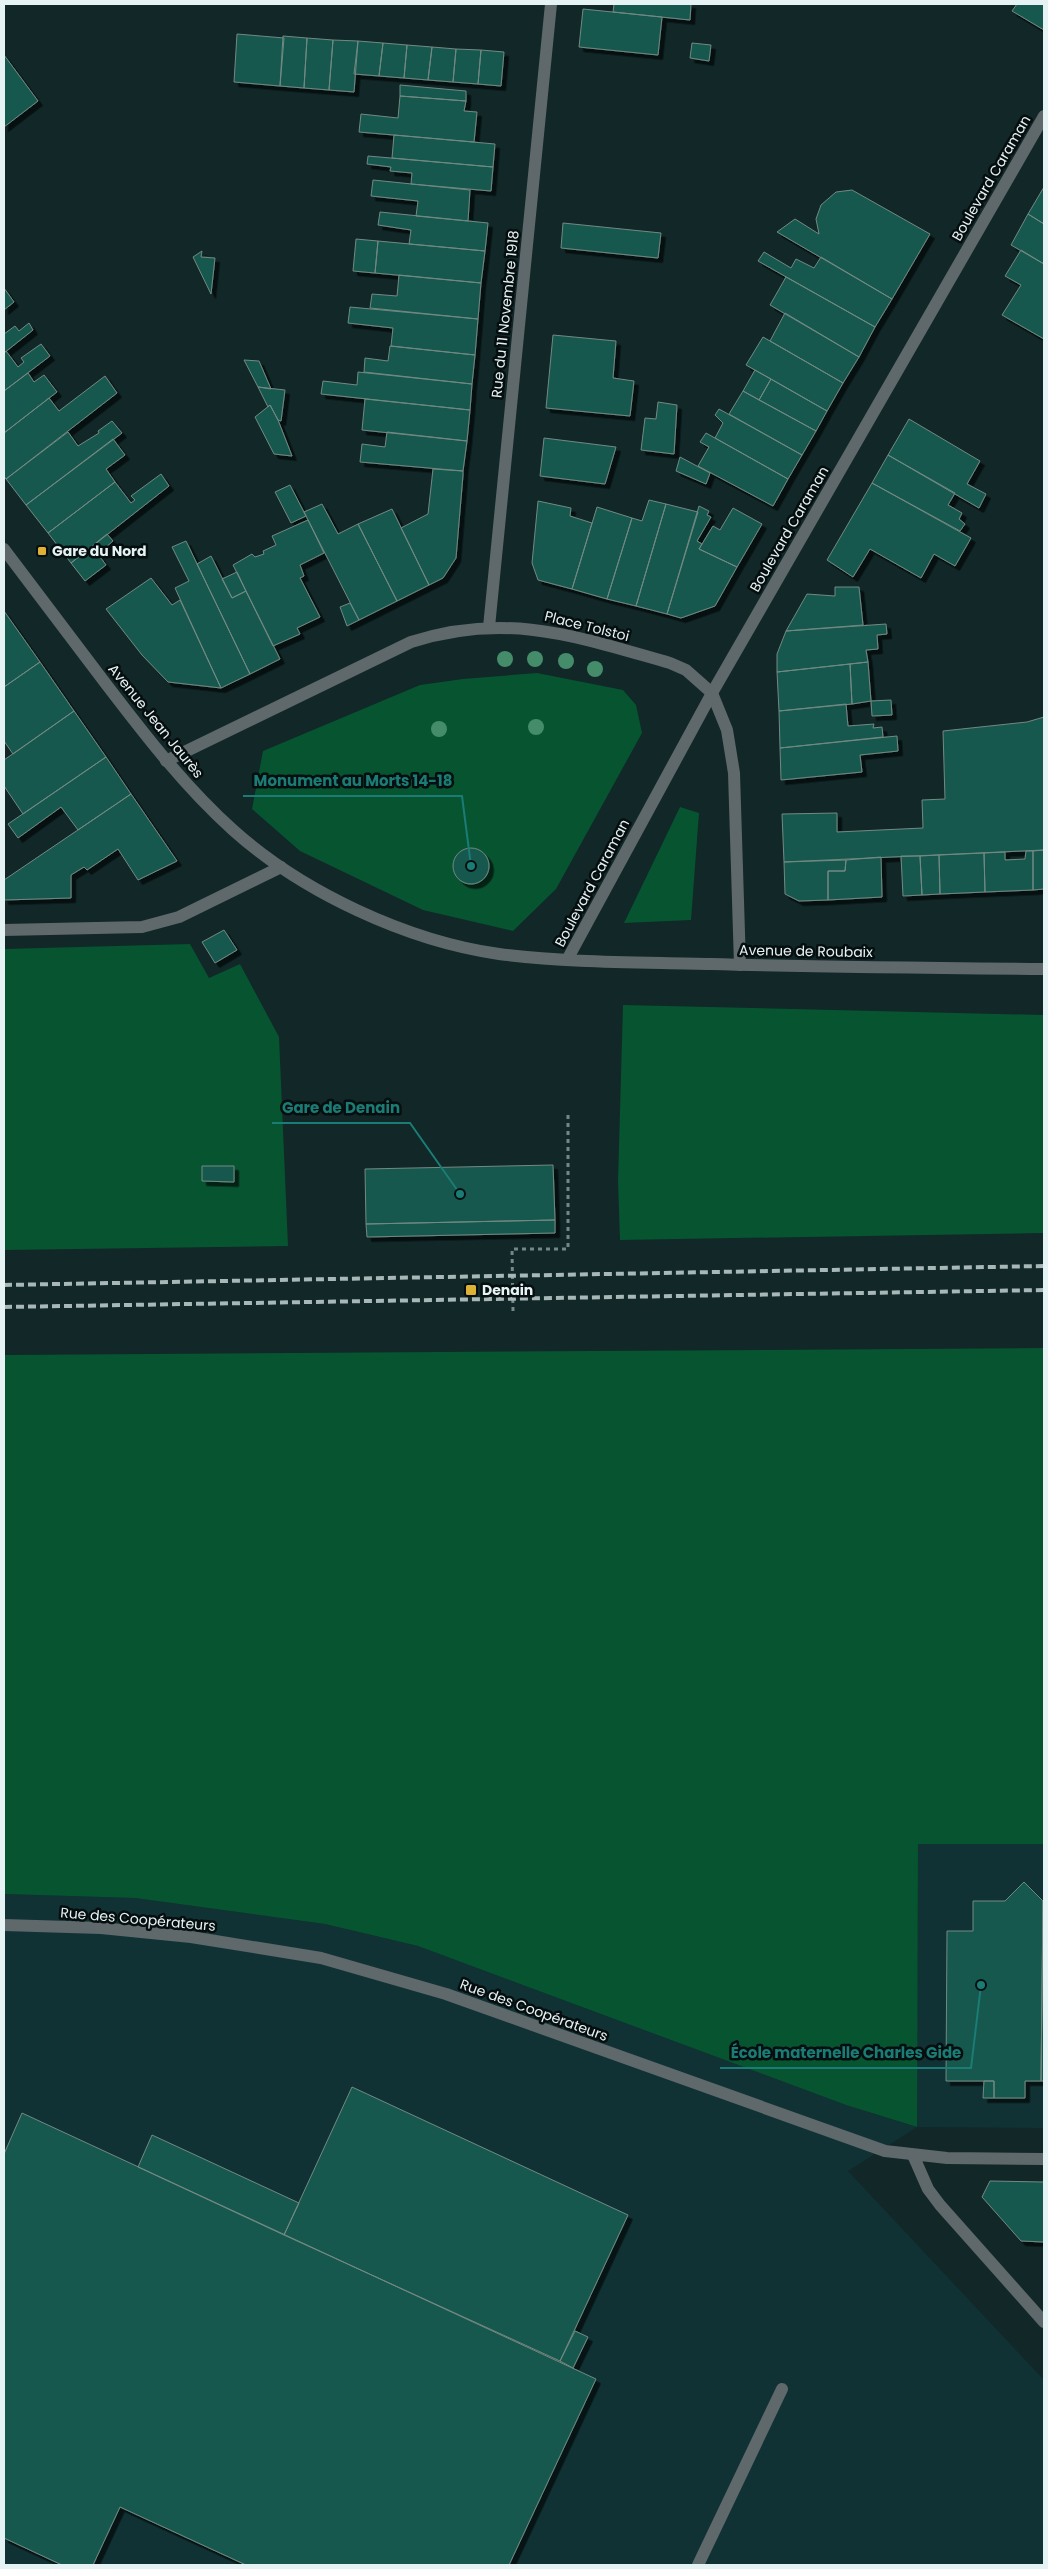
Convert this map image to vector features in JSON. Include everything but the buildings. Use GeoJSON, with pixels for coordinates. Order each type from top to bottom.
{"type":"FeatureCollection","features":[{"type":"Feature","properties":{"kind":"street","name":"Rue du 11 Novembre 1918"},"geometry":{"type":"LineString","coordinates":[[489,627],[552,4]]}},
{"type":"Feature","properties":{"kind":"street","name":"Boulevard Caraman"},"geometry":{"type":"LineString","coordinates":[[567,960],[712,692],[1044,116]]}},
{"type":"Feature","properties":{"kind":"street","name":"Avenue Jean Jaurès"},"geometry":{"type":"LineString","coordinates":[[4,549],[166,761],[233,830],[281,867],[312,887],[358,910],[429,937],[496,953],[567,960]]}},
{"type":"Feature","properties":{"kind":"street","name":"Place Tolstoi"},"geometry":{"type":"LineString","coordinates":[[166,761],[411,642],[435,634],[489,627],[524,628],[569,635],[670,663],[686,670],[712,692],[727,730],[734,773],[740,965]]}},
{"type":"Feature","properties":{"kind":"street"},"geometry":{"type":"LineString","coordinates":[[4,930],[124,929],[149,926],[179,917],[281,867]]}},
{"type":"Feature","properties":{"kind":"street","name":"Avenue de Roubaix"},"geometry":{"type":"LineString","coordinates":[[567,960],[740,965],[1044,969]]}},
{"type":"Feature","properties":{"kind":"street","name":"Rue des Coopérateurs"},"geometry":{"type":"LineString","coordinates":[[4,1925],[101,1928],[200,1938],[321,1958],[446,1994],[860,2144],[885,2151],[913,2156],[948,2158],[1044,2159]]}},
{"type":"Feature","properties":{"kind":"street"},"geometry":{"type":"LineString","coordinates":[[913,2156],[928,2189],[940,2205],[1044,2322]]}},
{"type":"Feature","properties":{"kind":"street"},"geometry":{"type":"LineString","coordinates":[[698,2565],[782,2389]]}},
{"type":"Feature","properties":{"kind":"path"},"geometry":{"type":"LineString","coordinates":[[513,1311],[512,1249],[568,1249],[568,1114]]}},
{"type":"Feature","properties":{"kind":"shaded area"},"geometry":{"type":"Polygon","coordinates":[[[918,1843],[1044,1844],[1044,2128],[917,2127],[848,2171],[1044,2380],[1044,2565],[4,2565],[4,1894],[135,1898],[325,1924],[418,1946],[846,2105],[916,2127],[918,1843]]]}},
{"type":"Feature","properties":{"kind":"green space"},"geometry":{"type":"Polygon","coordinates":[[[537,673],[623,690],[636,705],[642,733],[556,889],[513,931],[423,910],[300,851],[252,809],[263,751],[420,685],[463,679],[537,673]]]}},
{"type":"Feature","properties":{"kind":"green space"},"geometry":{"type":"Polygon","coordinates":[[[680,807],[699,813],[691,920],[624,923],[680,807]]]}},
{"type":"Feature","properties":{"kind":"green space"},"geometry":{"type":"Polygon","coordinates":[[[190,944],[209,978],[240,964],[279,1037],[288,1246],[4,1250],[4,949],[190,944]]]}},
{"type":"Feature","properties":{"kind":"green space"},"geometry":{"type":"Polygon","coordinates":[[[623,1005],[1044,1015],[1044,1233],[620,1240],[618,1181],[623,1005]]]}},
{"type":"Feature","properties":{"kind":"green space"},"geometry":{"type":"Polygon","coordinates":[[[1044,1348],[1044,1844],[918,1844],[917,2127],[846,2105],[418,1946],[325,1924],[135,1898],[4,1894],[4,1355],[1044,1348]]]}},
{"type":"Feature","properties":{"kind":"railway"},"geometry":{"type":"LineString","coordinates":[[4,1285],[1044,1266]]}},
{"type":"Feature","properties":{"kind":"railway"},"geometry":{"type":"LineString","coordinates":[[4,1307],[1044,1290]]}},
{"type":"Feature","properties":{"kind":"place","name":"Gare du Nord"},"geometry":{"type":"Point","coordinates":[42,551]}},
{"type":"Feature","properties":{"kind":"place","name":"Monument au Morts 14-18"},"geometry":{"type":"Point","coordinates":[471,866]}},
{"type":"Feature","properties":{"kind":"place","name":"Gare de Denain"},"geometry":{"type":"Point","coordinates":[460,1194]}},
{"type":"Feature","properties":{"kind":"place","name":"Denain"},"geometry":{"type":"Point","coordinates":[471,1290]}},
{"type":"Feature","properties":{"kind":"place","name":"École maternelle Charles Gide"},"geometry":{"type":"Point","coordinates":[981,1985]}}]}
